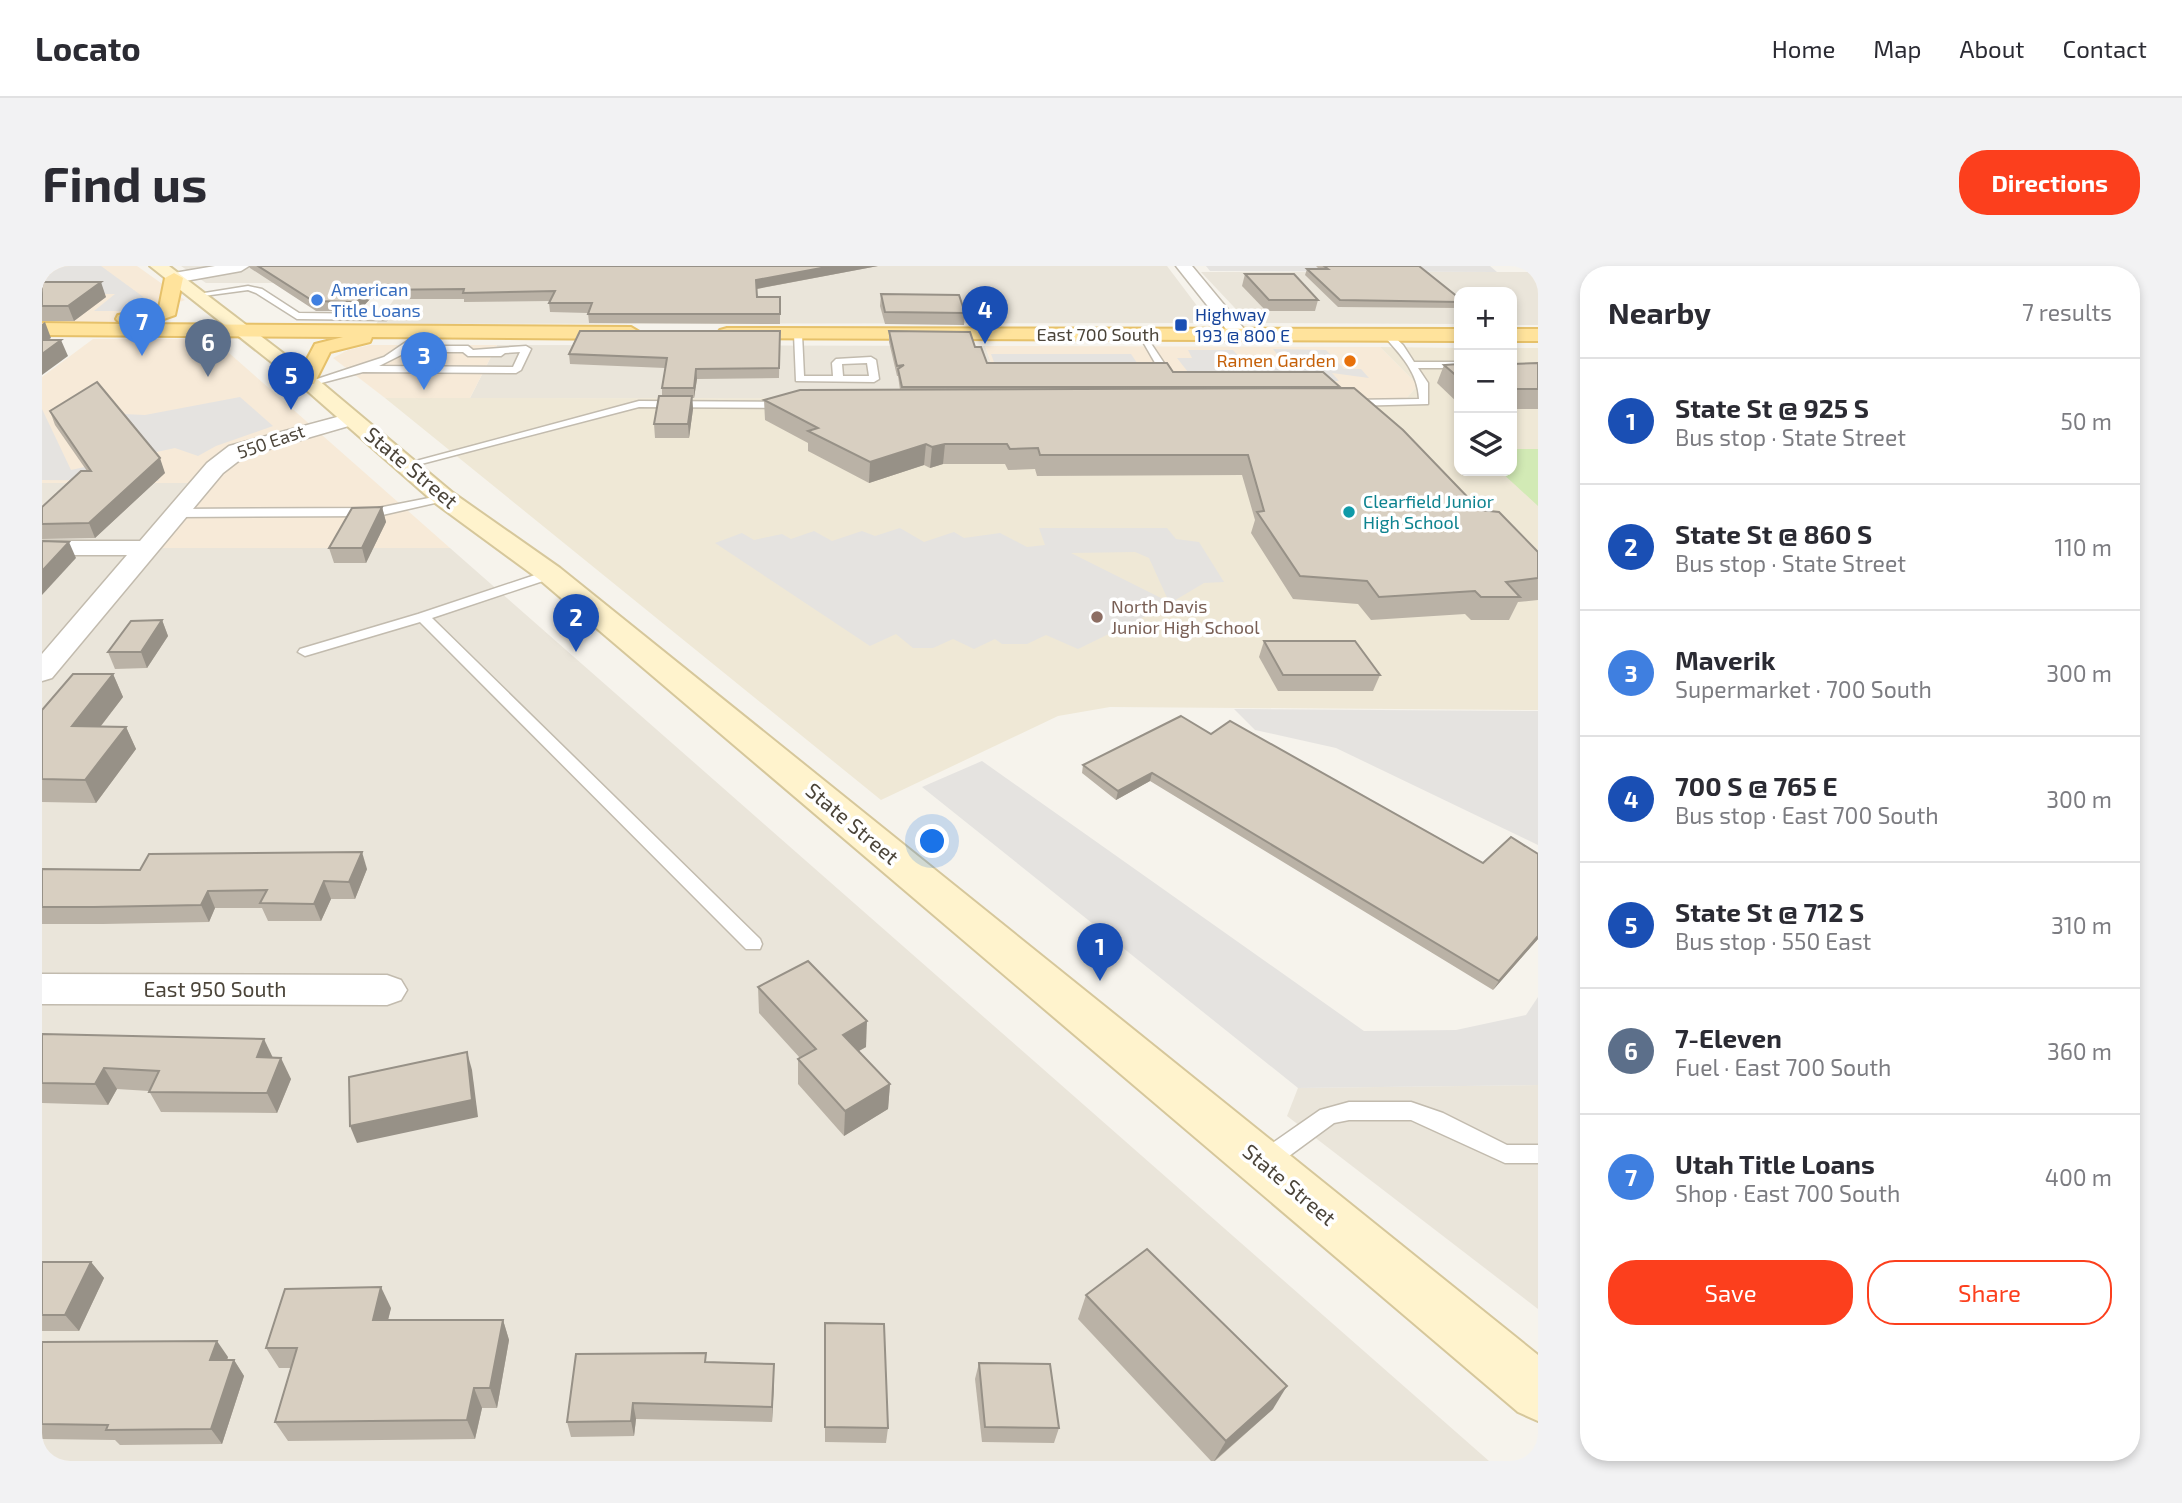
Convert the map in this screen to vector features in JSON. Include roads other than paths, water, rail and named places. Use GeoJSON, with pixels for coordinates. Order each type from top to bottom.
{"type":"FeatureCollection","features":[{"type":"Feature","properties":{"kind":"main road","name":"State Street"},"geometry":{"type":"LineString","coordinates":[[158,266],[307,376],[352,419],[444,498],[550,575],[1538,1392]]}},
{"type":"Feature","properties":{"kind":"main road"},"geometry":{"type":"LineString","coordinates":[[43,329],[164,314],[170,309],[174,278]]}},
{"type":"Feature","properties":{"kind":"main road"},"geometry":{"type":"LineString","coordinates":[[43,329],[243,330],[384,327],[425,332],[485,332],[501,353],[652,333]]}},
{"type":"Feature","properties":{"kind":"main road"},"geometry":{"type":"LineString","coordinates":[[307,376],[319,351],[325,347],[384,327]]}},
{"type":"Feature","properties":{"kind":"main road","name":"East 700 South"},"geometry":{"type":"LineString","coordinates":[[705,334],[1454,335]]}},
{"type":"Feature","properties":{"kind":"main road"},"geometry":{"type":"LineString","coordinates":[[1517,335],[1538,335]]}},
{"type":"Feature","properties":{"kind":"street"},"geometry":{"type":"LineString","coordinates":[[174,278],[241,266]]}},
{"type":"Feature","properties":{"kind":"street"},"geometry":{"type":"LineString","coordinates":[[1184,266],[1239,334]]}},
{"type":"Feature","properties":{"kind":"street","name":"550 East"},"geometry":{"type":"LineString","coordinates":[[46,662],[215,468],[237,452],[268,440],[352,419]]}},
{"type":"Feature","properties":{"kind":"street"},"geometry":{"type":"LineString","coordinates":[[42,548],[147,548]]}},
{"type":"Feature","properties":{"kind":"street","name":"East 950 South"},"geometry":{"type":"LineString","coordinates":[[42,989],[387,990]]}},
{"type":"Feature","properties":{"kind":"lane"},"geometry":{"type":"LineString","coordinates":[[196,295],[248,288],[259,291],[297,316],[384,327],[396,306]]}},
{"type":"Feature","properties":{"kind":"lane"},"geometry":{"type":"LineString","coordinates":[[362,369],[413,346],[425,332]]}},
{"type":"Feature","properties":{"kind":"lane"},"geometry":{"type":"LineString","coordinates":[[798,334],[799,379],[838,379],[874,379],[872,360],[839,361],[838,379]]}},
{"type":"Feature","properties":{"kind":"lane"},"geometry":{"type":"LineString","coordinates":[[1141,335],[1161,366]]}},
{"type":"Feature","properties":{"kind":"lane"},"geometry":{"type":"LineString","coordinates":[[1340,404],[1424,402],[1423,383],[1400,347],[1387,335]]}},
{"type":"Feature","properties":{"kind":"lane"},"geometry":{"type":"LineString","coordinates":[[402,351],[468,349],[468,353]]}},
{"type":"Feature","properties":{"kind":"lane"},"geometry":{"type":"LineString","coordinates":[[381,360],[419,357],[402,351]]}},
{"type":"Feature","properties":{"kind":"lane"},"geometry":{"type":"LineString","coordinates":[[468,353],[501,353],[447,357],[468,353]]}},
{"type":"Feature","properties":{"kind":"lane"},"geometry":{"type":"LineString","coordinates":[[307,376],[501,353]]}},
{"type":"Feature","properties":{"kind":"lane"},"geometry":{"type":"LineString","coordinates":[[1410,365],[1454,365]]}},
{"type":"Feature","properties":{"kind":"lane"},"geometry":{"type":"LineString","coordinates":[[406,465],[639,404],[805,405]]}},
{"type":"Feature","properties":{"kind":"lane"},"geometry":{"type":"LineString","coordinates":[[176,513],[378,512],[444,498]]}},
{"type":"Feature","properties":{"kind":"lane"},"geometry":{"type":"LineString","coordinates":[[305,652],[550,575]]}},
{"type":"Feature","properties":{"kind":"lane"},"geometry":{"type":"LineString","coordinates":[[423,617],[753,944]]}},
{"type":"Feature","properties":{"kind":"lane"},"geometry":{"type":"LineString","coordinates":[[1262,1163],[1328,1116],[1349,1111],[1411,1111],[1435,1119],[1505,1154],[1538,1154]]}},
{"type":"Feature","properties":{"kind":"place","name":"American Title Loans"},"geometry":{"type":"Point","coordinates":[317,300]}},
{"type":"Feature","properties":{"kind":"place","name":"Highway 193 @ 800 E"},"geometry":{"type":"Point","coordinates":[1181,325]}},
{"type":"Feature","properties":{"kind":"place","name":"700 S @ 765 E"},"geometry":{"type":"Point","coordinates":[985,344]}},
{"type":"Feature","properties":{"kind":"place","name":"Utah Title Loans"},"geometry":{"type":"Point","coordinates":[142,356]}},
{"type":"Feature","properties":{"kind":"place","name":"Ramen Garden"},"geometry":{"type":"Point","coordinates":[1350,361]}},
{"type":"Feature","properties":{"kind":"place","name":"7-Eleven"},"geometry":{"type":"Point","coordinates":[208,377]}},
{"type":"Feature","properties":{"kind":"place","name":"Maverik"},"geometry":{"type":"Point","coordinates":[424,390]}},
{"type":"Feature","properties":{"kind":"place","name":"State St @ 712 S"},"geometry":{"type":"Point","coordinates":[291,410]}},
{"type":"Feature","properties":{"kind":"place","name":"Clearfield Junior High School"},"geometry":{"type":"Point","coordinates":[1349,512]}},
{"type":"Feature","properties":{"kind":"place","name":"North Davis Junior High School"},"geometry":{"type":"Point","coordinates":[1097,617]}},
{"type":"Feature","properties":{"kind":"place","name":"State St @ 860 S"},"geometry":{"type":"Point","coordinates":[576,652]}},
{"type":"Feature","properties":{"kind":"place","name":"State St @ 925 S"},"geometry":{"type":"Point","coordinates":[1100,981]}}]}
